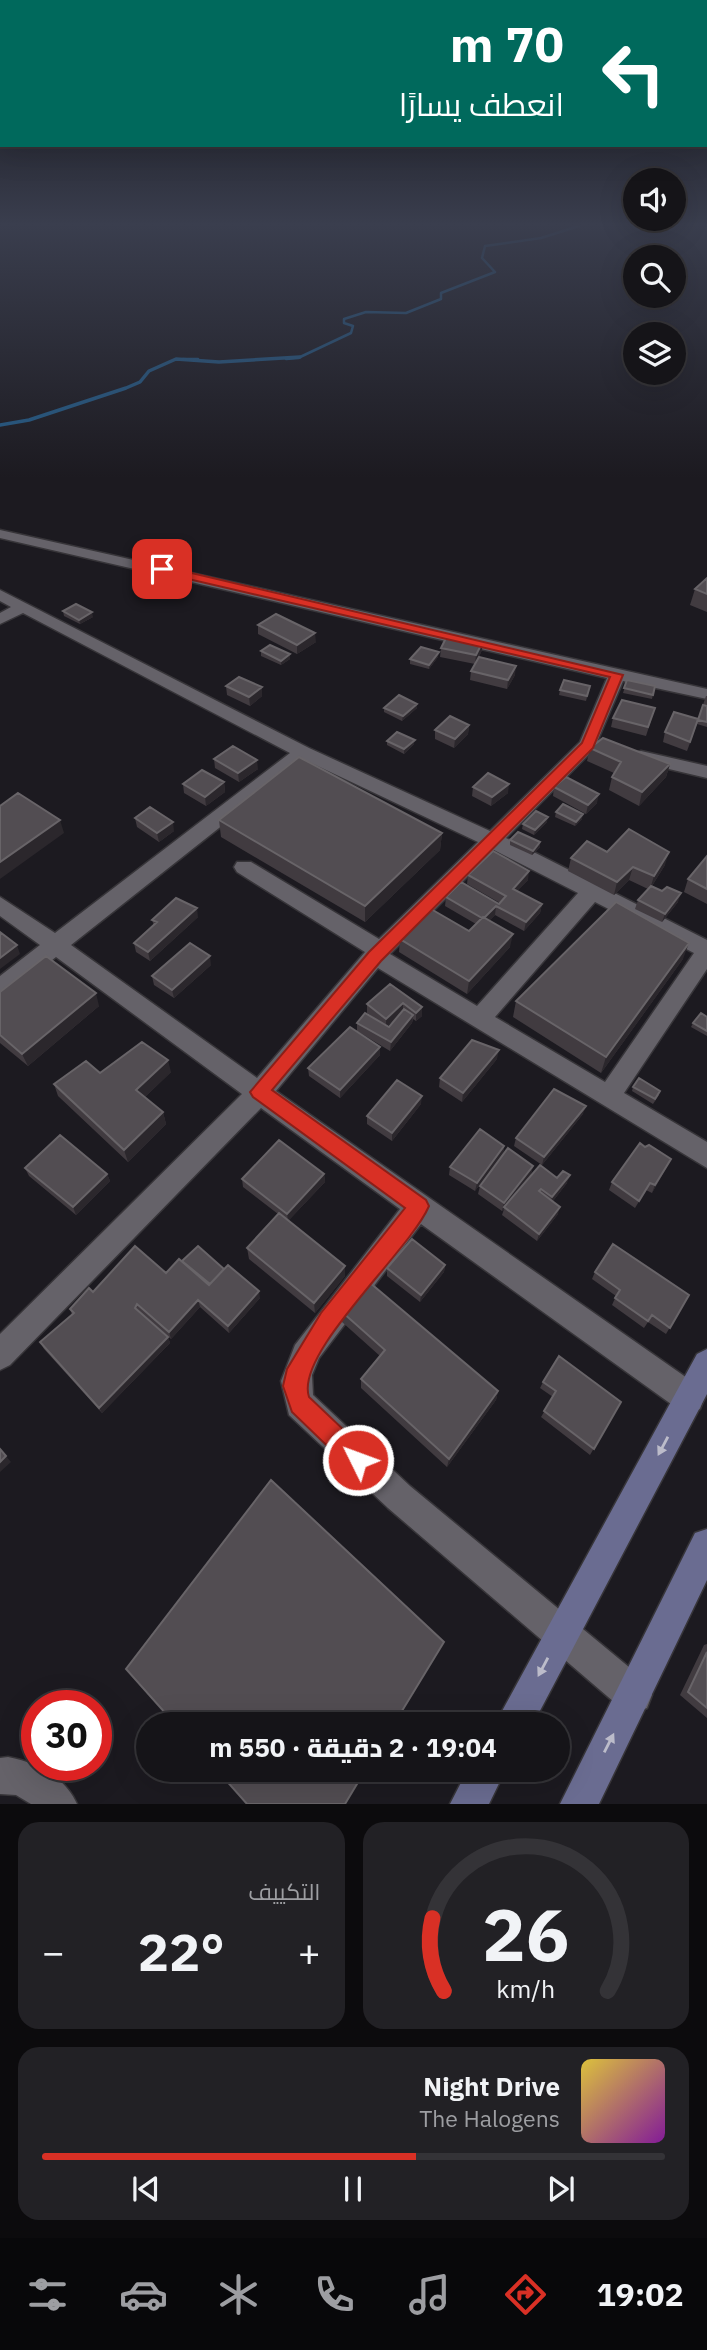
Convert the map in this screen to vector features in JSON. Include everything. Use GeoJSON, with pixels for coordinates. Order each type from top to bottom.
{"type":"FeatureCollection","features":[{"type":"Feature","properties":{"kind":"street"},"geometry":{"type":"LineString","coordinates":[[0,534],[707,694]]}},
{"type":"Feature","properties":{"kind":"street"},"geometry":{"type":"LineString","coordinates":[[0,595],[303,752],[490,839],[707,951],[608,1097]]}},
{"type":"Feature","properties":{"kind":"street"},"geometry":{"type":"LineString","coordinates":[[0,619],[23,607]]}},
{"type":"Feature","properties":{"kind":"street"},"geometry":{"type":"LineString","coordinates":[[0,1355],[260,1092],[378,954],[490,839],[594,746],[617,675]]}},
{"type":"Feature","properties":{"kind":"street"},"geometry":{"type":"LineString","coordinates":[[0,988],[303,752]]}},
{"type":"Feature","properties":{"kind":"street"},"geometry":{"type":"LineString","coordinates":[[626,754],[707,772]]}},
{"type":"Feature","properties":{"kind":"street"},"geometry":{"type":"LineString","coordinates":[[244,867],[479,1019],[707,1156]]}},
{"type":"Feature","properties":{"kind":"street"},"geometry":{"type":"LineString","coordinates":[[479,1019],[593,892]]}},
{"type":"Feature","properties":{"kind":"street"},"geometry":{"type":"LineString","coordinates":[[0,905],[689,1398]]}},
{"type":"Feature","properties":{"kind":"street"},"geometry":{"type":"LineString","coordinates":[[419,1206],[309,1348],[298,1369],[294,1386],[300,1404],[317,1423],[560,1635],[634,1695]]}},
{"type":"Feature","properties":{"kind":"street"},"geometry":{"type":"LineString","coordinates":[[519,1712],[707,1364]]}},
{"type":"Feature","properties":{"kind":"street"},"geometry":{"type":"LineString","coordinates":[[579,1804],[707,1545]]}},
{"type":"Feature","properties":{"kind":"street"},"geometry":{"type":"LineString","coordinates":[[0,1776],[8,1775],[27,1781],[51,1795],[58,1804]]}},
{"type":"Feature","properties":{"kind":"street"},"geometry":{"type":"LineString","coordinates":[[469,1804],[481,1782]]}},
{"type":"Feature","properties":{"kind":"building"},"geometry":{"type":"Polygon","coordinates":[[[707,578],[707,594],[695,589],[707,578]]]}},
{"type":"Feature","properties":{"kind":"building"},"geometry":{"type":"Polygon","coordinates":[[[76,604],[92,612],[79,620],[63,611],[76,604]]]}},
{"type":"Feature","properties":{"kind":"building"},"geometry":{"type":"Polygon","coordinates":[[[276,614],[315,633],[297,645],[258,625],[276,614]]]}},
{"type":"Feature","properties":{"kind":"building"},"geometry":{"type":"Polygon","coordinates":[[[448,634],[483,641],[476,655],[441,648],[448,634]]]}},
{"type":"Feature","properties":{"kind":"building"},"geometry":{"type":"Polygon","coordinates":[[[270,645],[290,654],[281,661],[261,651],[270,645]]]}},
{"type":"Feature","properties":{"kind":"building"},"geometry":{"type":"Polygon","coordinates":[[[421,647],[439,652],[429,665],[410,659],[421,647]]]}},
{"type":"Feature","properties":{"kind":"building"},"geometry":{"type":"Polygon","coordinates":[[[479,657],[516,666],[508,680],[471,671],[479,657]]]}},
{"type":"Feature","properties":{"kind":"building"},"geometry":{"type":"Polygon","coordinates":[[[239,677],[262,687],[249,697],[226,686],[239,677]]]}},
{"type":"Feature","properties":{"kind":"building"},"geometry":{"type":"Polygon","coordinates":[[[564,680],[590,686],[587,696],[560,690],[564,680]]]}},
{"type":"Feature","properties":{"kind":"building"},"geometry":{"type":"Polygon","coordinates":[[[627,680],[655,686],[653,695],[624,688],[627,680]]]}},
{"type":"Feature","properties":{"kind":"building"},"geometry":{"type":"Polygon","coordinates":[[[399,695],[417,704],[403,716],[384,708],[399,695]]]}},
{"type":"Feature","properties":{"kind":"building"},"geometry":{"type":"Polygon","coordinates":[[[622,700],[655,708],[648,727],[613,718],[622,700]]]}},
{"type":"Feature","properties":{"kind":"building"},"geometry":{"type":"Polygon","coordinates":[[[703,705],[707,706],[707,722],[698,720],[703,705]]]}},
{"type":"Feature","properties":{"kind":"building"},"geometry":{"type":"Polygon","coordinates":[[[674,712],[698,719],[690,742],[665,732],[674,712]]]}},
{"type":"Feature","properties":{"kind":"building"},"geometry":{"type":"Polygon","coordinates":[[[450,716],[469,725],[455,739],[435,730],[450,716]]]}},
{"type":"Feature","properties":{"kind":"building"},"geometry":{"type":"Polygon","coordinates":[[[397,732],[415,740],[404,749],[387,741],[397,732]]]}},
{"type":"Feature","properties":{"kind":"building"},"geometry":{"type":"Polygon","coordinates":[[[603,738],[670,764],[642,792],[612,777],[621,762],[590,748],[603,738]]]}},
{"type":"Feature","properties":{"kind":"building"},"geometry":{"type":"Polygon","coordinates":[[[233,746],[257,760],[238,773],[214,759],[233,746]]]}},
{"type":"Feature","properties":{"kind":"building"},"geometry":{"type":"Polygon","coordinates":[[[299,757],[442,833],[365,906],[219,820],[299,757]]]}},
{"type":"Feature","properties":{"kind":"building"},"geometry":{"type":"Polygon","coordinates":[[[202,770],[224,782],[205,797],[183,784],[202,770]]]}},
{"type":"Feature","properties":{"kind":"building"},"geometry":{"type":"Polygon","coordinates":[[[488,773],[509,784],[492,797],[473,787],[488,773]]]}},
{"type":"Feature","properties":{"kind":"building"},"geometry":{"type":"Polygon","coordinates":[[[566,777],[599,794],[588,805],[554,787],[566,777]]]}},
{"type":"Feature","properties":{"kind":"building"},"geometry":{"type":"Polygon","coordinates":[[[18,793],[60,820],[0,862],[0,806],[18,793]]]}},
{"type":"Feature","properties":{"kind":"building"},"geometry":{"type":"Polygon","coordinates":[[[563,804],[583,814],[576,822],[556,812],[563,804]]]}},
{"type":"Feature","properties":{"kind":"building"},"geometry":{"type":"Polygon","coordinates":[[[150,807],[173,822],[157,833],[135,818],[150,807]]]}},
{"type":"Feature","properties":{"kind":"building"},"geometry":{"type":"Polygon","coordinates":[[[536,811],[548,817],[535,830],[523,824],[536,811]]]}},
{"type":"Feature","properties":{"kind":"building"},"geometry":{"type":"Polygon","coordinates":[[[629,829],[669,852],[654,876],[633,867],[617,882],[571,858],[587,841],[607,852],[629,829]]]}},
{"type":"Feature","properties":{"kind":"building"},"geometry":{"type":"Polygon","coordinates":[[[518,832],[540,842],[533,851],[510,840],[518,832]]]}},
{"type":"Feature","properties":{"kind":"building"},"geometry":{"type":"Polygon","coordinates":[[[493,851],[529,871],[513,889],[542,904],[526,922],[496,906],[482,918],[446,897],[461,882],[499,904],[506,896],[468,875],[493,851]]]}},
{"type":"Feature","properties":{"kind":"building"},"geometry":{"type":"Polygon","coordinates":[[[707,856],[707,889],[688,879],[707,856]]]}},
{"type":"Feature","properties":{"kind":"building"},"geometry":{"type":"Polygon","coordinates":[[[651,886],[662,891],[667,887],[681,893],[665,914],[638,900],[651,886]]]}},
{"type":"Feature","properties":{"kind":"building"},"geometry":{"type":"Polygon","coordinates":[[[176,898],[197,908],[148,952],[134,943],[157,922],[152,920],[176,898]]]}},
{"type":"Feature","properties":{"kind":"building"},"geometry":{"type":"Polygon","coordinates":[[[616,902],[689,943],[606,1057],[516,1001],[616,902]]]}},
{"type":"Feature","properties":{"kind":"building"},"geometry":{"type":"Polygon","coordinates":[[[431,909],[469,931],[483,917],[513,934],[469,981],[400,939],[431,909]]]}},
{"type":"Feature","properties":{"kind":"building"},"geometry":{"type":"Polygon","coordinates":[[[0,932],[17,945],[0,958],[0,932]]]}},
{"type":"Feature","properties":{"kind":"building"},"geometry":{"type":"Polygon","coordinates":[[[190,943],[210,956],[172,990],[152,976],[190,943]]]}},
{"type":"Feature","properties":{"kind":"building"},"geometry":{"type":"Polygon","coordinates":[[[46,956],[96,993],[22,1054],[0,1035],[0,992],[46,956]]]}},
{"type":"Feature","properties":{"kind":"building"},"geometry":{"type":"Polygon","coordinates":[[[390,984],[422,1007],[416,1013],[403,1003],[386,1019],[367,1004],[390,984]]]}},
{"type":"Feature","properties":{"kind":"building"},"geometry":{"type":"Polygon","coordinates":[[[404,1009],[413,1015],[391,1042],[357,1023],[365,1013],[389,1027],[404,1009]]]}},
{"type":"Feature","properties":{"kind":"building"},"geometry":{"type":"Polygon","coordinates":[[[701,1013],[707,1017],[707,1031],[693,1023],[701,1013]]]}},
{"type":"Feature","properties":{"kind":"building"},"geometry":{"type":"Polygon","coordinates":[[[350,1027],[380,1047],[340,1090],[308,1068],[350,1027]]]}},
{"type":"Feature","properties":{"kind":"building"},"geometry":{"type":"Polygon","coordinates":[[[472,1040],[499,1050],[463,1093],[440,1078],[472,1040]]]}},
{"type":"Feature","properties":{"kind":"building"},"geometry":{"type":"Polygon","coordinates":[[[142,1042],[168,1060],[136,1090],[163,1112],[124,1150],[54,1084],[86,1061],[100,1073],[142,1042]]]}},
{"type":"Feature","properties":{"kind":"building"},"geometry":{"type":"Polygon","coordinates":[[[639,1078],[660,1091],[655,1099],[633,1087],[639,1078]]]}},
{"type":"Feature","properties":{"kind":"building"},"geometry":{"type":"Polygon","coordinates":[[[397,1080],[422,1096],[392,1133],[367,1116],[397,1080]]]}},
{"type":"Feature","properties":{"kind":"building"},"geometry":{"type":"Polygon","coordinates":[[[554,1089],[586,1106],[544,1157],[516,1138],[554,1089]]]}},
{"type":"Feature","properties":{"kind":"building"},"geometry":{"type":"Polygon","coordinates":[[[480,1129],[504,1146],[477,1183],[450,1167],[480,1129]]]}},
{"type":"Feature","properties":{"kind":"building"},"geometry":{"type":"Polygon","coordinates":[[[60,1135],[107,1174],[73,1207],[25,1168],[60,1135]]]}},
{"type":"Feature","properties":{"kind":"building"},"geometry":{"type":"Polygon","coordinates":[[[279,1140],[324,1174],[287,1214],[242,1179],[279,1140]]]}},
{"type":"Feature","properties":{"kind":"building"},"geometry":{"type":"Polygon","coordinates":[[[640,1143],[645,1147],[649,1145],[671,1159],[655,1185],[650,1183],[639,1201],[612,1182],[640,1143]]]}},
{"type":"Feature","properties":{"kind":"building"},"geometry":{"type":"Polygon","coordinates":[[[508,1148],[533,1166],[504,1203],[480,1186],[508,1148]]]}},
{"type":"Feature","properties":{"kind":"building"},"geometry":{"type":"Polygon","coordinates":[[[540,1165],[557,1178],[563,1171],[570,1175],[552,1197],[541,1189],[539,1191],[560,1207],[539,1234],[504,1207],[540,1165]]]}},
{"type":"Feature","properties":{"kind":"building"},"geometry":{"type":"Polygon","coordinates":[[[279,1213],[345,1266],[314,1303],[247,1248],[279,1213]]]}},
{"type":"Feature","properties":{"kind":"building"},"geometry":{"type":"Polygon","coordinates":[[[412,1239],[445,1265],[421,1295],[387,1268],[412,1239]]]}},
{"type":"Feature","properties":{"kind":"building"},"geometry":{"type":"Polygon","coordinates":[[[613,1244],[689,1295],[670,1328],[652,1315],[648,1321],[615,1298],[620,1290],[595,1272],[613,1244]]]}},
{"type":"Feature","properties":{"kind":"building"},"geometry":{"type":"Polygon","coordinates":[[[135,1246],[166,1273],[179,1259],[209,1285],[228,1265],[259,1291],[228,1326],[198,1300],[169,1332],[137,1304],[135,1308],[168,1337],[99,1408],[40,1342],[74,1313],[70,1309],[89,1288],[93,1292],[135,1246]]]}},
{"type":"Feature","properties":{"kind":"building"},"geometry":{"type":"Polygon","coordinates":[[[198,1246],[224,1269],[210,1284],[182,1261],[198,1246]]]}},
{"type":"Feature","properties":{"kind":"building"},"geometry":{"type":"Polygon","coordinates":[[[369,1282],[498,1391],[449,1459],[361,1379],[385,1350],[342,1312],[369,1282]]]}},
{"type":"Feature","properties":{"kind":"building"},"geometry":{"type":"Polygon","coordinates":[[[559,1356],[621,1402],[594,1449],[544,1411],[556,1391],[543,1382],[559,1356]]]}},
{"type":"Feature","properties":{"kind":"building"},"geometry":{"type":"Polygon","coordinates":[[[0,1449],[6,1456],[0,1462],[0,1449]]]}},
{"type":"Feature","properties":{"kind":"building"},"geometry":{"type":"Polygon","coordinates":[[[271,1480],[444,1642],[401,1712],[164,1712],[126,1669],[271,1480]]]}},
{"type":"Feature","properties":{"kind":"building"},"geometry":{"type":"Polygon","coordinates":[[[707,1652],[707,1708],[688,1692],[707,1652]]]}},
{"type":"Feature","properties":{"kind":"building"},"geometry":{"type":"Polygon","coordinates":[[[228,1782],[358,1782],[345,1804],[247,1804],[228,1782]]]}},
{"type":"Feature","properties":{"kind":"waterway"},"geometry":{"type":"LineString","coordinates":[[286,359],[298,358],[351,333],[353,326],[344,323],[344,319],[366,312],[406,313],[413,310]]}},
{"type":"Feature","properties":{"kind":"waterway"},"geometry":{"type":"LineString","coordinates":[[0,425],[29,420],[126,388],[140,382],[149,371],[176,359],[219,362],[300,357]]}},
{"type":"Feature","properties":{"kind":"waterway"},"geometry":{"type":"LineString","coordinates":[[183,359],[198,359]]}},
{"type":"Feature","properties":{"kind":"route"},"geometry":{"type":"LineString","coordinates":[[162,569],[617,675],[588,745],[490,839],[375,956],[260,1092],[419,1206],[329,1321],[309,1348],[298,1369],[294,1386],[300,1404],[358,1460]]}}]}
